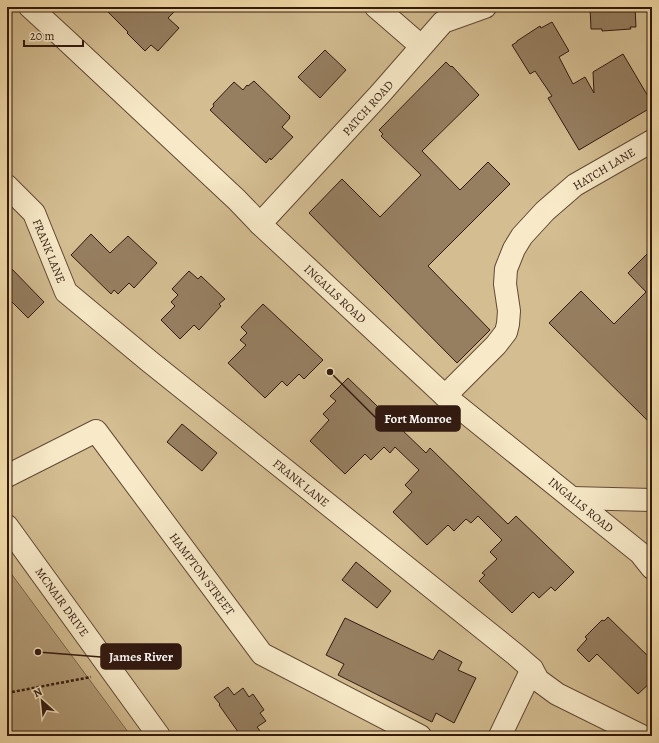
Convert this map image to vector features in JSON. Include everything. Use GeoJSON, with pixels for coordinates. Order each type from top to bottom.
{"type":"FeatureCollection","features":[{"type":"Feature","properties":{"kind":"street","name":"INGALLS ROAD"},"geometry":{"type":"LineString","coordinates":[[30,7],[445,396],[640,552],[652,568]]}},
{"type":"Feature","properties":{"kind":"street"},"geometry":{"type":"LineString","coordinates":[[376,7],[422,46]]}},
{"type":"Feature","properties":{"kind":"street","name":"PATCH ROAD"},"geometry":{"type":"LineString","coordinates":[[260,224],[380,94],[443,22],[485,7]]}},
{"type":"Feature","properties":{"kind":"street","name":"HATCH LANE"},"geometry":{"type":"LineString","coordinates":[[445,396],[496,345],[506,332],[509,311],[505,284],[506,269],[514,249],[522,236],[545,211],[575,185],[652,141]]}},
{"type":"Feature","properties":{"kind":"street","name":"FRANK LANE"},"geometry":{"type":"LineString","coordinates":[[7,186],[34,213],[66,292],[149,361],[532,669],[538,680],[557,694],[642,736]]}},
{"type":"Feature","properties":{"kind":"street","name":"HAMPTON STREET"},"geometry":{"type":"LineString","coordinates":[[7,476],[96,431],[262,654],[420,736]]}},
{"type":"Feature","properties":{"kind":"street"},"geometry":{"type":"LineString","coordinates":[[572,498],[652,500]]}},
{"type":"Feature","properties":{"kind":"street","name":"MCNAIR DRIVE"},"geometry":{"type":"LineString","coordinates":[[7,526],[159,736]]}},
{"type":"Feature","properties":{"kind":"street"},"geometry":{"type":"LineString","coordinates":[[500,736],[532,669]]}},
{"type":"Feature","properties":{"kind":"path"},"geometry":{"type":"LineString","coordinates":[[7,693],[92,677]]}},
{"type":"Feature","properties":{"kind":"shaded area"},"geometry":{"type":"Polygon","coordinates":[[[7,7],[652,7],[652,736],[7,736],[7,7]]]}},
{"type":"Feature","properties":{"kind":"shaded area"},"geometry":{"type":"Polygon","coordinates":[[[7,568],[131,736],[7,736],[7,568]]]}},
{"type":"Feature","properties":{"kind":"building"},"geometry":{"type":"Polygon","coordinates":[[[103,7],[179,7],[168,18],[179,28],[158,51],[151,45],[145,51],[103,7]]]}},
{"type":"Feature","properties":{"kind":"building"},"geometry":{"type":"Polygon","coordinates":[[[590,7],[635,7],[636,27],[630,27],[631,29],[602,31],[602,29],[591,29],[590,7]]]}},
{"type":"Feature","properties":{"kind":"building"},"geometry":{"type":"Polygon","coordinates":[[[552,22],[569,51],[559,57],[573,84],[585,77],[594,93],[593,72],[623,54],[652,103],[652,107],[579,150],[548,98],[552,96],[535,71],[530,74],[512,45],[540,26],[541,28],[552,22]]]}},
{"type":"Feature","properties":{"kind":"building"},"geometry":{"type":"Polygon","coordinates":[[[325,50],[346,70],[320,98],[298,77],[325,50]]]}},
{"type":"Feature","properties":{"kind":"building"},"geometry":{"type":"Polygon","coordinates":[[[446,62],[451,67],[452,66],[479,95],[422,151],[460,190],[488,162],[510,184],[428,266],[490,330],[457,363],[309,213],[342,179],[380,217],[421,175],[381,136],[383,134],[379,130],[446,62]]]}},
{"type":"Feature","properties":{"kind":"building"},"geometry":{"type":"Polygon","coordinates":[[[254,81],[290,116],[282,127],[293,137],[271,160],[270,158],[266,163],[210,110],[214,106],[213,104],[234,82],[243,90],[247,85],[248,86],[254,81]]]}},
{"type":"Feature","properties":{"kind":"building"},"geometry":{"type":"Polygon","coordinates":[[[91,234],[110,253],[128,236],[157,263],[134,288],[129,283],[118,294],[114,290],[111,294],[71,255],[91,234]]]}},
{"type":"Feature","properties":{"kind":"building"},"geometry":{"type":"Polygon","coordinates":[[[652,249],[652,425],[549,323],[581,291],[614,324],[646,292],[628,273],[652,249]]]}},
{"type":"Feature","properties":{"kind":"building"},"geometry":{"type":"Polygon","coordinates":[[[7,264],[44,302],[28,318],[7,297],[7,264]]]}},
{"type":"Feature","properties":{"kind":"building"},"geometry":{"type":"Polygon","coordinates":[[[189,271],[198,279],[201,276],[225,299],[219,304],[221,306],[199,330],[194,325],[180,339],[161,320],[175,306],[171,302],[178,295],[172,289],[189,271]]]}},
{"type":"Feature","properties":{"kind":"building"},"geometry":{"type":"Polygon","coordinates":[[[263,304],[323,360],[304,379],[299,374],[287,386],[282,381],[265,398],[228,363],[246,345],[240,340],[247,333],[241,327],[263,304]]]}},
{"type":"Feature","properties":{"kind":"building"},"geometry":{"type":"Polygon","coordinates":[[[348,378],[426,453],[430,448],[508,524],[516,516],[574,572],[555,591],[551,587],[539,598],[533,592],[512,613],[479,581],[485,575],[482,573],[497,559],[490,552],[502,540],[478,516],[471,523],[466,519],[454,531],[448,525],[427,545],[393,512],[412,492],[405,485],[419,470],[395,447],[390,453],[384,447],[371,460],[365,454],[345,474],[310,441],[329,420],[323,414],[336,401],[330,396],[348,378]]]}},
{"type":"Feature","properties":{"kind":"building"},"geometry":{"type":"Polygon","coordinates":[[[182,424],[217,453],[202,471],[167,442],[182,424]]]}},
{"type":"Feature","properties":{"kind":"building"},"geometry":{"type":"Polygon","coordinates":[[[356,562],[391,591],[377,608],[342,580],[356,562]]]}},
{"type":"Feature","properties":{"kind":"building"},"geometry":{"type":"Polygon","coordinates":[[[608,617],[652,660],[652,681],[638,694],[597,654],[589,662],[577,650],[587,639],[585,637],[602,620],[604,621],[608,617]]]}},
{"type":"Feature","properties":{"kind":"building"},"geometry":{"type":"Polygon","coordinates":[[[345,618],[433,660],[439,650],[462,662],[458,670],[476,678],[454,723],[436,713],[432,722],[338,675],[344,664],[326,655],[345,618]]]}},
{"type":"Feature","properties":{"kind":"building"},"geometry":{"type":"Polygon","coordinates":[[[228,687],[234,695],[243,688],[249,697],[253,694],[264,710],[260,713],[266,721],[257,727],[264,736],[241,736],[214,697],[228,687]]]}},
{"type":"Feature","properties":{"kind":"place","name":"Fort Monroe"},"geometry":{"type":"Point","coordinates":[330,372]}},
{"type":"Feature","properties":{"kind":"place","name":"James River"},"geometry":{"type":"Point","coordinates":[38,652]}}]}
